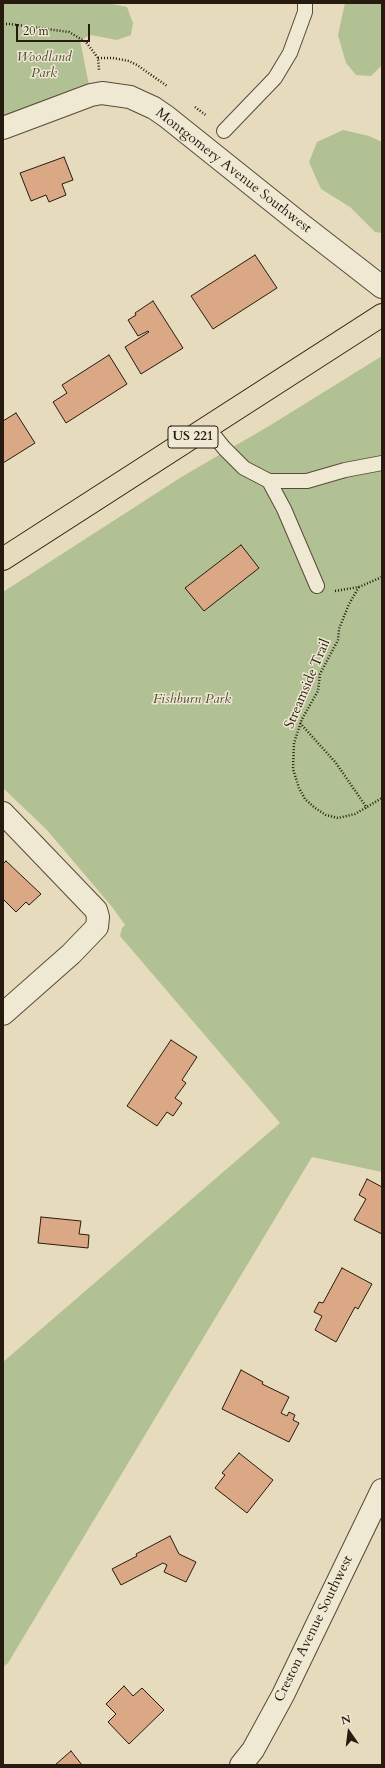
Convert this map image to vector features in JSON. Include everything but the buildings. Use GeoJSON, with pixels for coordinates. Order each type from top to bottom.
{"type":"FeatureCollection","features":[{"type":"Feature","properties":{"kind":"main road","name":"US 221"},"geometry":{"type":"LineString","coordinates":[[3,558],[208,428],[382,315]]}},
{"type":"Feature","properties":{"kind":"street","name":"Montgomery Avenue Southwest"},"geometry":{"type":"LineString","coordinates":[[3,128],[91,95],[102,94],[130,97],[167,116],[302,225],[382,287]]}},
{"type":"Feature","properties":{"kind":"street"},"geometry":{"type":"LineString","coordinates":[[3,812],[96,910],[98,917],[97,927],[87,938],[3,1014]]}},
{"type":"Feature","properties":{"kind":"street","name":"Creston Avenue Southwest"},"geometry":{"type":"LineString","coordinates":[[241,1765],[253,1750],[283,1695],[382,1490]]}},
{"type":"Feature","properties":{"kind":"lane"},"geometry":{"type":"LineString","coordinates":[[224,131],[275,78],[290,53],[305,12],[305,3]]}},
{"type":"Feature","properties":{"kind":"lane"},"geometry":{"type":"LineString","coordinates":[[208,428],[224,448],[244,468],[269,482],[307,481],[345,470],[382,463]]}},
{"type":"Feature","properties":{"kind":"lane"},"geometry":{"type":"LineString","coordinates":[[269,482],[284,509],[317,586]]}},
{"type":"Feature","properties":{"kind":"path"},"geometry":{"type":"LineString","coordinates":[[3,24],[69,32],[86,42],[98,58]]}},
{"type":"Feature","properties":{"kind":"path"},"geometry":{"type":"LineString","coordinates":[[317,586],[324,589],[337,591],[359,587],[382,577]]}},
{"type":"Feature","properties":{"kind":"path","name":"Streamside Trail"},"geometry":{"type":"LineString","coordinates":[[359,587],[348,604],[339,629],[338,640],[320,674],[318,691],[300,723],[294,743],[293,762],[295,777],[305,799],[326,815],[338,818],[355,814],[382,798]]}},
{"type":"Feature","properties":{"kind":"path"},"geometry":{"type":"LineString","coordinates":[[300,723],[336,764],[367,808]]}},
{"type":"Feature","properties":{"kind":"green space","name":"Woodland Park"},"geometry":{"type":"Polygon","coordinates":[[[3,3],[107,3],[127,7],[133,23],[131,35],[117,40],[91,35],[80,40],[91,95],[3,125],[3,3]]]}},
{"type":"Feature","properties":{"kind":"green space"},"geometry":{"type":"Polygon","coordinates":[[[345,3],[382,3],[382,65],[371,76],[356,75],[346,63],[338,35],[345,3]]]}},
{"type":"Feature","properties":{"kind":"green space"},"geometry":{"type":"Polygon","coordinates":[[[343,130],[369,136],[382,142],[382,233],[375,232],[350,207],[321,189],[309,162],[317,142],[343,130]]]}},
{"type":"Feature","properties":{"kind":"green space","name":"Fishburn Park"},"geometry":{"type":"Polygon","coordinates":[[[382,356],[382,1172],[312,1157],[8,1663],[3,1667],[3,1362],[280,1123],[120,936],[122,928],[125,925],[113,908],[47,830],[3,788],[3,592],[183,476],[269,426],[382,356]]]}}]}
